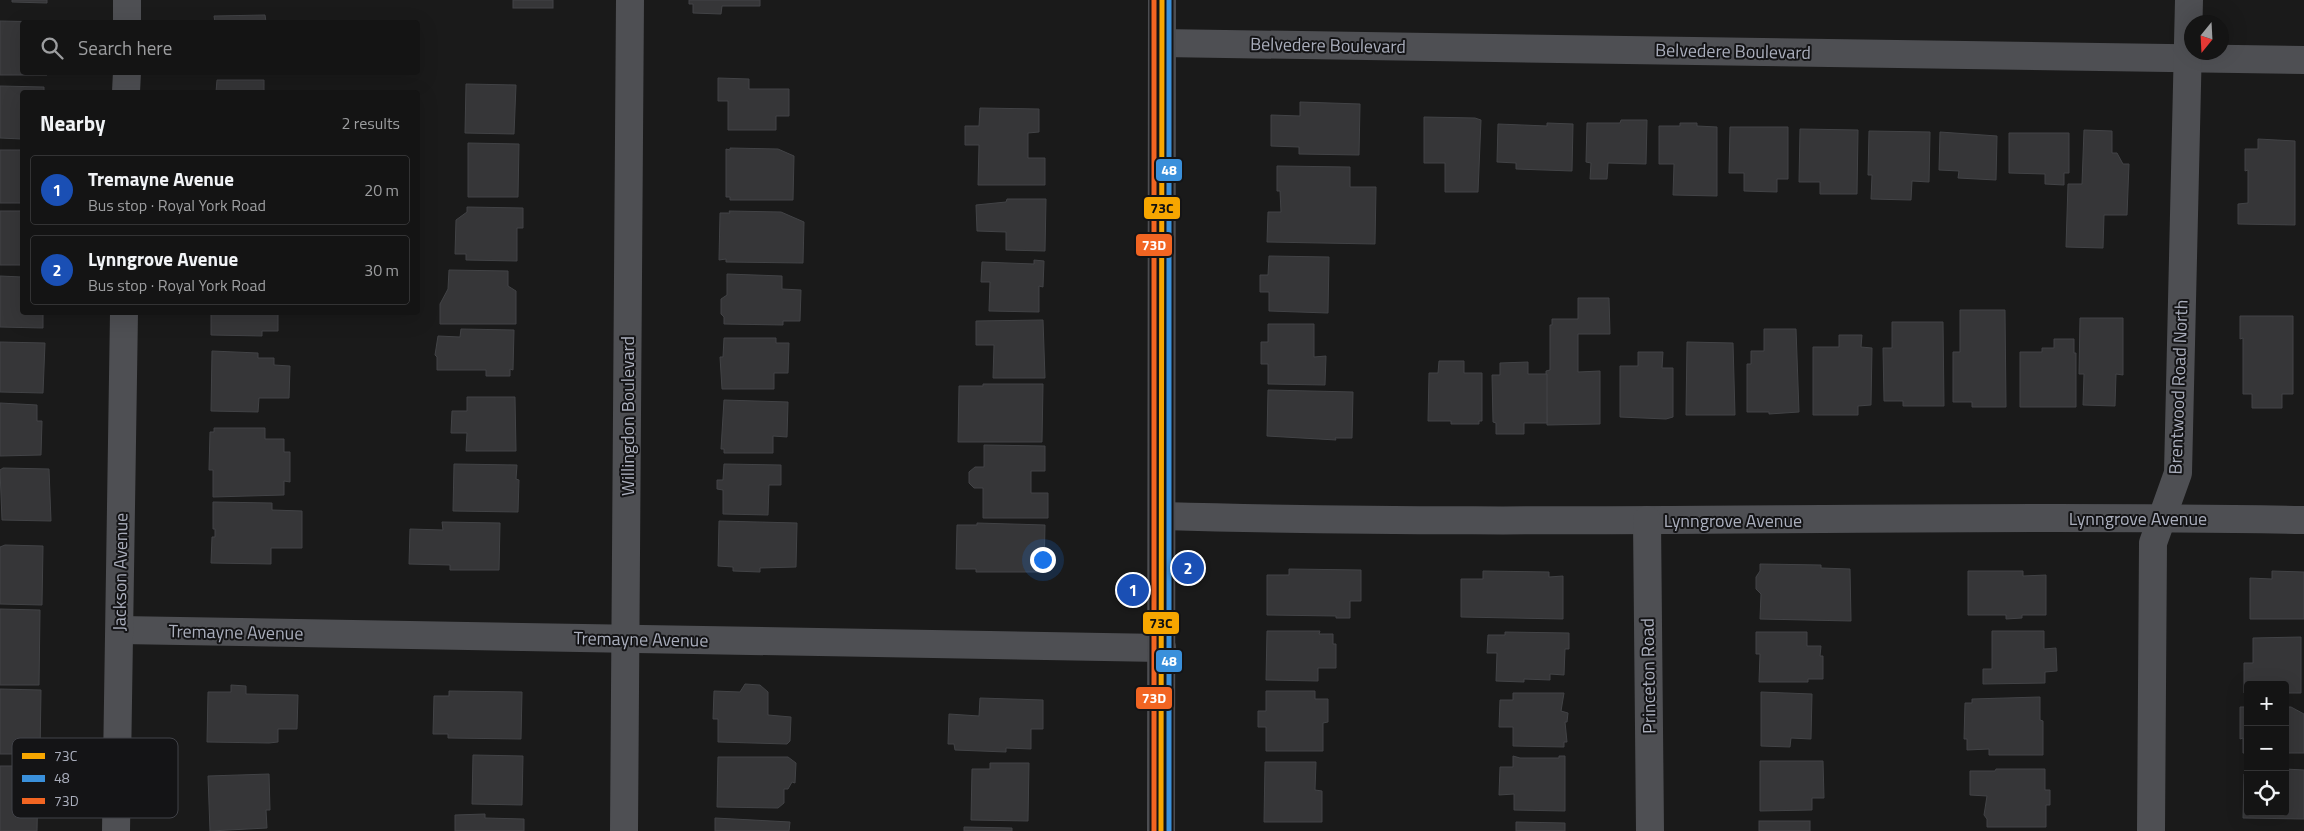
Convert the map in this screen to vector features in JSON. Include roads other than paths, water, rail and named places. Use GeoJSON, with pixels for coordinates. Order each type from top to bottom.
{"type":"FeatureCollection","features":[{"type":"Feature","properties":{"kind":"main road"},"geometry":{"type":"LineString","coordinates":[[1161,831],[1163,516],[1162,0]]}},
{"type":"Feature","properties":{"kind":"street"},"geometry":{"type":"LineString","coordinates":[[127,0],[127,20]]}},
{"type":"Feature","properties":{"kind":"street","name":"Willingdon Boulevard"},"geometry":{"type":"LineString","coordinates":[[624,831],[630,0]]}},
{"type":"Feature","properties":{"kind":"street","name":"Brentwood Road North"},"geometry":{"type":"LineString","coordinates":[[2189,0],[2189,15]]}},
{"type":"Feature","properties":{"kind":"street","name":"Belvedere Boulevard"},"geometry":{"type":"LineString","coordinates":[[1162,43],[2184,58]]}},
{"type":"Feature","properties":{"kind":"street","name":"Belvedere Boulevard"},"geometry":{"type":"LineString","coordinates":[[2229,59],[2304,60]]}},
{"type":"Feature","properties":{"kind":"street","name":"Brentwood Road North"},"geometry":{"type":"LineString","coordinates":[[2151,831],[2154,543],[2178,474],[2188,60]]}},
{"type":"Feature","properties":{"kind":"street"},"geometry":{"type":"LineString","coordinates":[[126,75],[126,90]]}},
{"type":"Feature","properties":{"kind":"street","name":"Jackson Avenue"},"geometry":{"type":"LineString","coordinates":[[118,738],[124,315]]}},
{"type":"Feature","properties":{"kind":"street","name":"Lynngrove Avenue"},"geometry":{"type":"LineString","coordinates":[[1163,516],[1647,520],[2162,517],[2304,520]]}},
{"type":"Feature","properties":{"kind":"street","name":"Princeton Road"},"geometry":{"type":"LineString","coordinates":[[1647,520],[1650,831]]}},
{"type":"Feature","properties":{"kind":"street","name":"Tremayne Avenue"},"geometry":{"type":"LineString","coordinates":[[120,630],[1162,648]]}},
{"type":"Feature","properties":{"kind":"street","name":"Jackson Avenue"},"geometry":{"type":"LineString","coordinates":[[116,818],[116,831]]}},
{"type":"Feature","properties":{"kind":"place","name":"Lynngrove Avenue"},"geometry":{"type":"Point","coordinates":[1188,568]}},
{"type":"Feature","properties":{"kind":"place","name":"Tremayne Avenue"},"geometry":{"type":"Point","coordinates":[1133,590]}}]}
